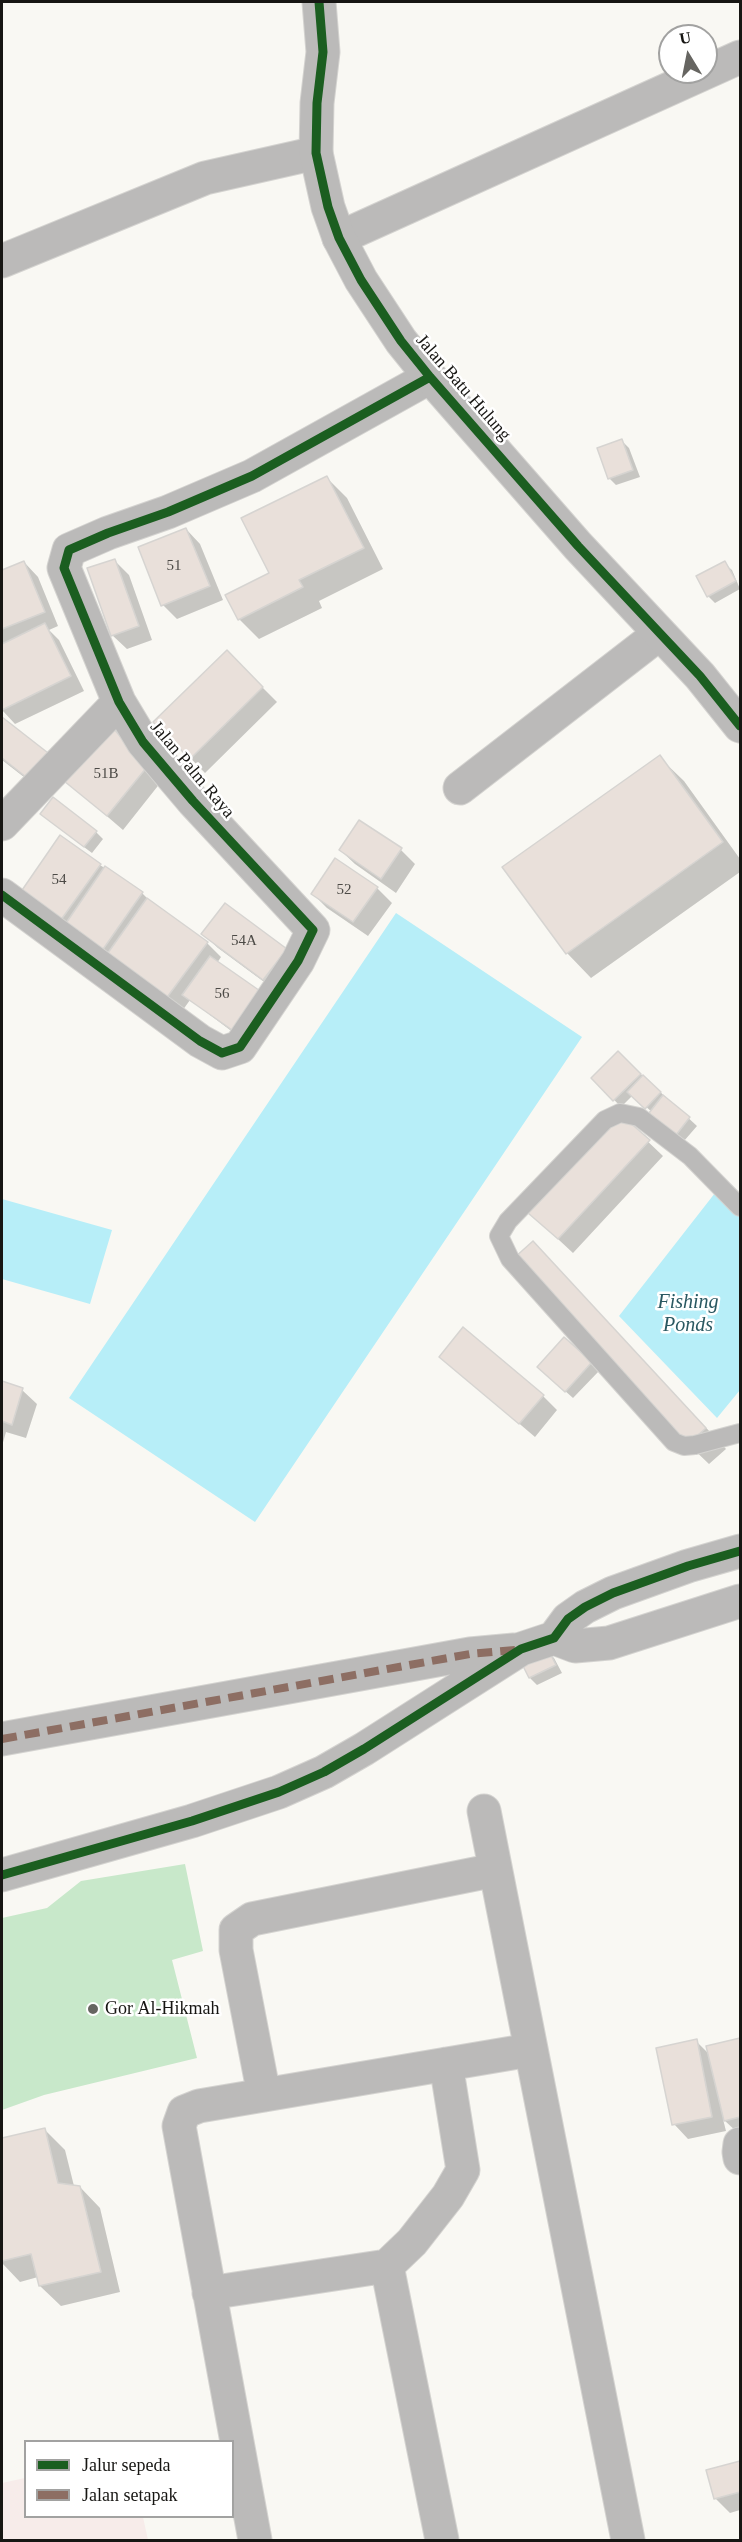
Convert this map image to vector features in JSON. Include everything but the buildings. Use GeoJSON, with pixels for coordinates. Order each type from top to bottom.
{"type":"FeatureCollection","features":[{"type":"Feature","properties":{"kind":"street","name":"Jalan Batu Hulung"},"geometry":{"type":"LineString","coordinates":[[319,2],[323,52],[317,103],[316,153],[328,207],[339,238],[361,280],[384,317],[430,377],[578,546],[624,592],[659,634],[700,676],[741,726]]}},
{"type":"Feature","properties":{"kind":"street"},"geometry":{"type":"LineString","coordinates":[[339,238],[741,57]]}},
{"type":"Feature","properties":{"kind":"street"},"geometry":{"type":"LineString","coordinates":[[2,261],[206,178],[316,153]]}},
{"type":"Feature","properties":{"kind":"street","name":"Jalan Palm Raya"},"geometry":{"type":"LineString","coordinates":[[2,895],[200,1041],[222,1053],[240,1047],[298,962],[313,930],[193,801],[143,742],[119,702],[64,568],[69,550],[108,532],[168,512],[252,476],[430,377]]}},
{"type":"Feature","properties":{"kind":"street"},"geometry":{"type":"LineString","coordinates":[[460,788],[659,634]]}},
{"type":"Feature","properties":{"kind":"street"},"geometry":{"type":"LineString","coordinates":[[2,824],[119,702]]}},
{"type":"Feature","properties":{"kind":"street"},"geometry":{"type":"LineString","coordinates":[[2,1739],[470,1654],[521,1649],[554,1638],[568,1619],[585,1607],[614,1593],[688,1566],[741,1551]]}},
{"type":"Feature","properties":{"kind":"street"},"geometry":{"type":"LineString","coordinates":[[554,1638],[575,1646],[609,1643],[741,1601]]}},
{"type":"Feature","properties":{"kind":"street"},"geometry":{"type":"LineString","coordinates":[[2,1875],[192,1821],[279,1792],[324,1772],[364,1749],[521,1649]]}},
{"type":"Feature","properties":{"kind":"street"},"geometry":{"type":"LineString","coordinates":[[484,1811],[628,2541]]}},
{"type":"Feature","properties":{"kind":"street"},"geometry":{"type":"LineString","coordinates":[[264,2095],[236,1950],[236,1930],[252,1919],[495,1870]]}},
{"type":"Feature","properties":{"kind":"street"},"geometry":{"type":"LineString","coordinates":[[255,2541],[179,2126],[184,2112],[199,2106],[530,2050]]}},
{"type":"Feature","properties":{"kind":"street"},"geometry":{"type":"LineString","coordinates":[[209,2293],[387,2266],[412,2242],[448,2196],[463,2170],[446,2064]]}},
{"type":"Feature","properties":{"kind":"street"},"geometry":{"type":"LineString","coordinates":[[741,2144],[739,2152],[741,2157]]}},
{"type":"Feature","properties":{"kind":"street"},"geometry":{"type":"LineString","coordinates":[[387,2266],[442,2541]]}},
{"type":"Feature","properties":{"kind":"lane"},"geometry":{"type":"LineString","coordinates":[[741,1207],[690,1156],[639,1117],[620,1113],[605,1120],[508,1221],[499,1236],[510,1259],[674,1442],[684,1446],[696,1445],[741,1433]]}},
{"type":"Feature","properties":{"kind":"shaded area"},"geometry":{"type":"Polygon","coordinates":[[[24,2478],[24,2518],[143,2518],[148,2540],[2,2540],[2,2483],[24,2478]]]}},
{"type":"Feature","properties":{"kind":"green space","name":"Gor Al-Hikmah"},"geometry":{"type":"Polygon","coordinates":[[[185,1864],[203,1951],[172,1960],[197,2058],[44,2095],[2,2110],[2,1918],[47,1908],[81,1881],[185,1864]]]}},
{"type":"Feature","properties":{"kind":"water"},"geometry":{"type":"Polygon","coordinates":[[[396,913],[582,1037],[255,1522],[69,1398],[396,913]]]}},
{"type":"Feature","properties":{"kind":"water","name":"Fishing Ponds"},"geometry":{"type":"Polygon","coordinates":[[[715,1193],[740,1217],[740,1390],[717,1418],[619,1316],[715,1193]]]}},
{"type":"Feature","properties":{"kind":"water"},"geometry":{"type":"Polygon","coordinates":[[[2,1199],[112,1230],[90,1304],[2,1279],[2,1199]]]}},
{"type":"Feature","properties":{"kind":"marked path"},"geometry":{"type":"LineString","coordinates":[[2,1739],[470,1654],[515,1650]]}},
{"type":"Feature","properties":{"kind":"cycle path"},"geometry":{"type":"LineString","coordinates":[[319,2],[323,52],[317,103],[316,153],[328,207],[339,238],[361,280],[401,341],[430,377],[578,546],[700,676],[740,726]]}},
{"type":"Feature","properties":{"kind":"cycle path"},"geometry":{"type":"LineString","coordinates":[[2,895],[200,1041],[222,1053],[240,1047],[298,961],[313,930],[193,801],[143,742],[119,702],[64,568],[69,550],[108,533],[168,512],[252,476],[430,377]]}},
{"type":"Feature","properties":{"kind":"cycle path"},"geometry":{"type":"LineString","coordinates":[[2,1875],[192,1821],[279,1792],[324,1772],[364,1749],[521,1649],[554,1638],[568,1619],[585,1607],[613,1593],[688,1566],[740,1551]]}},
{"type":"Feature","properties":{"kind":"place","name":"Gor Al-Hikmah"},"geometry":{"type":"Point","coordinates":[93,2009]}}]}
